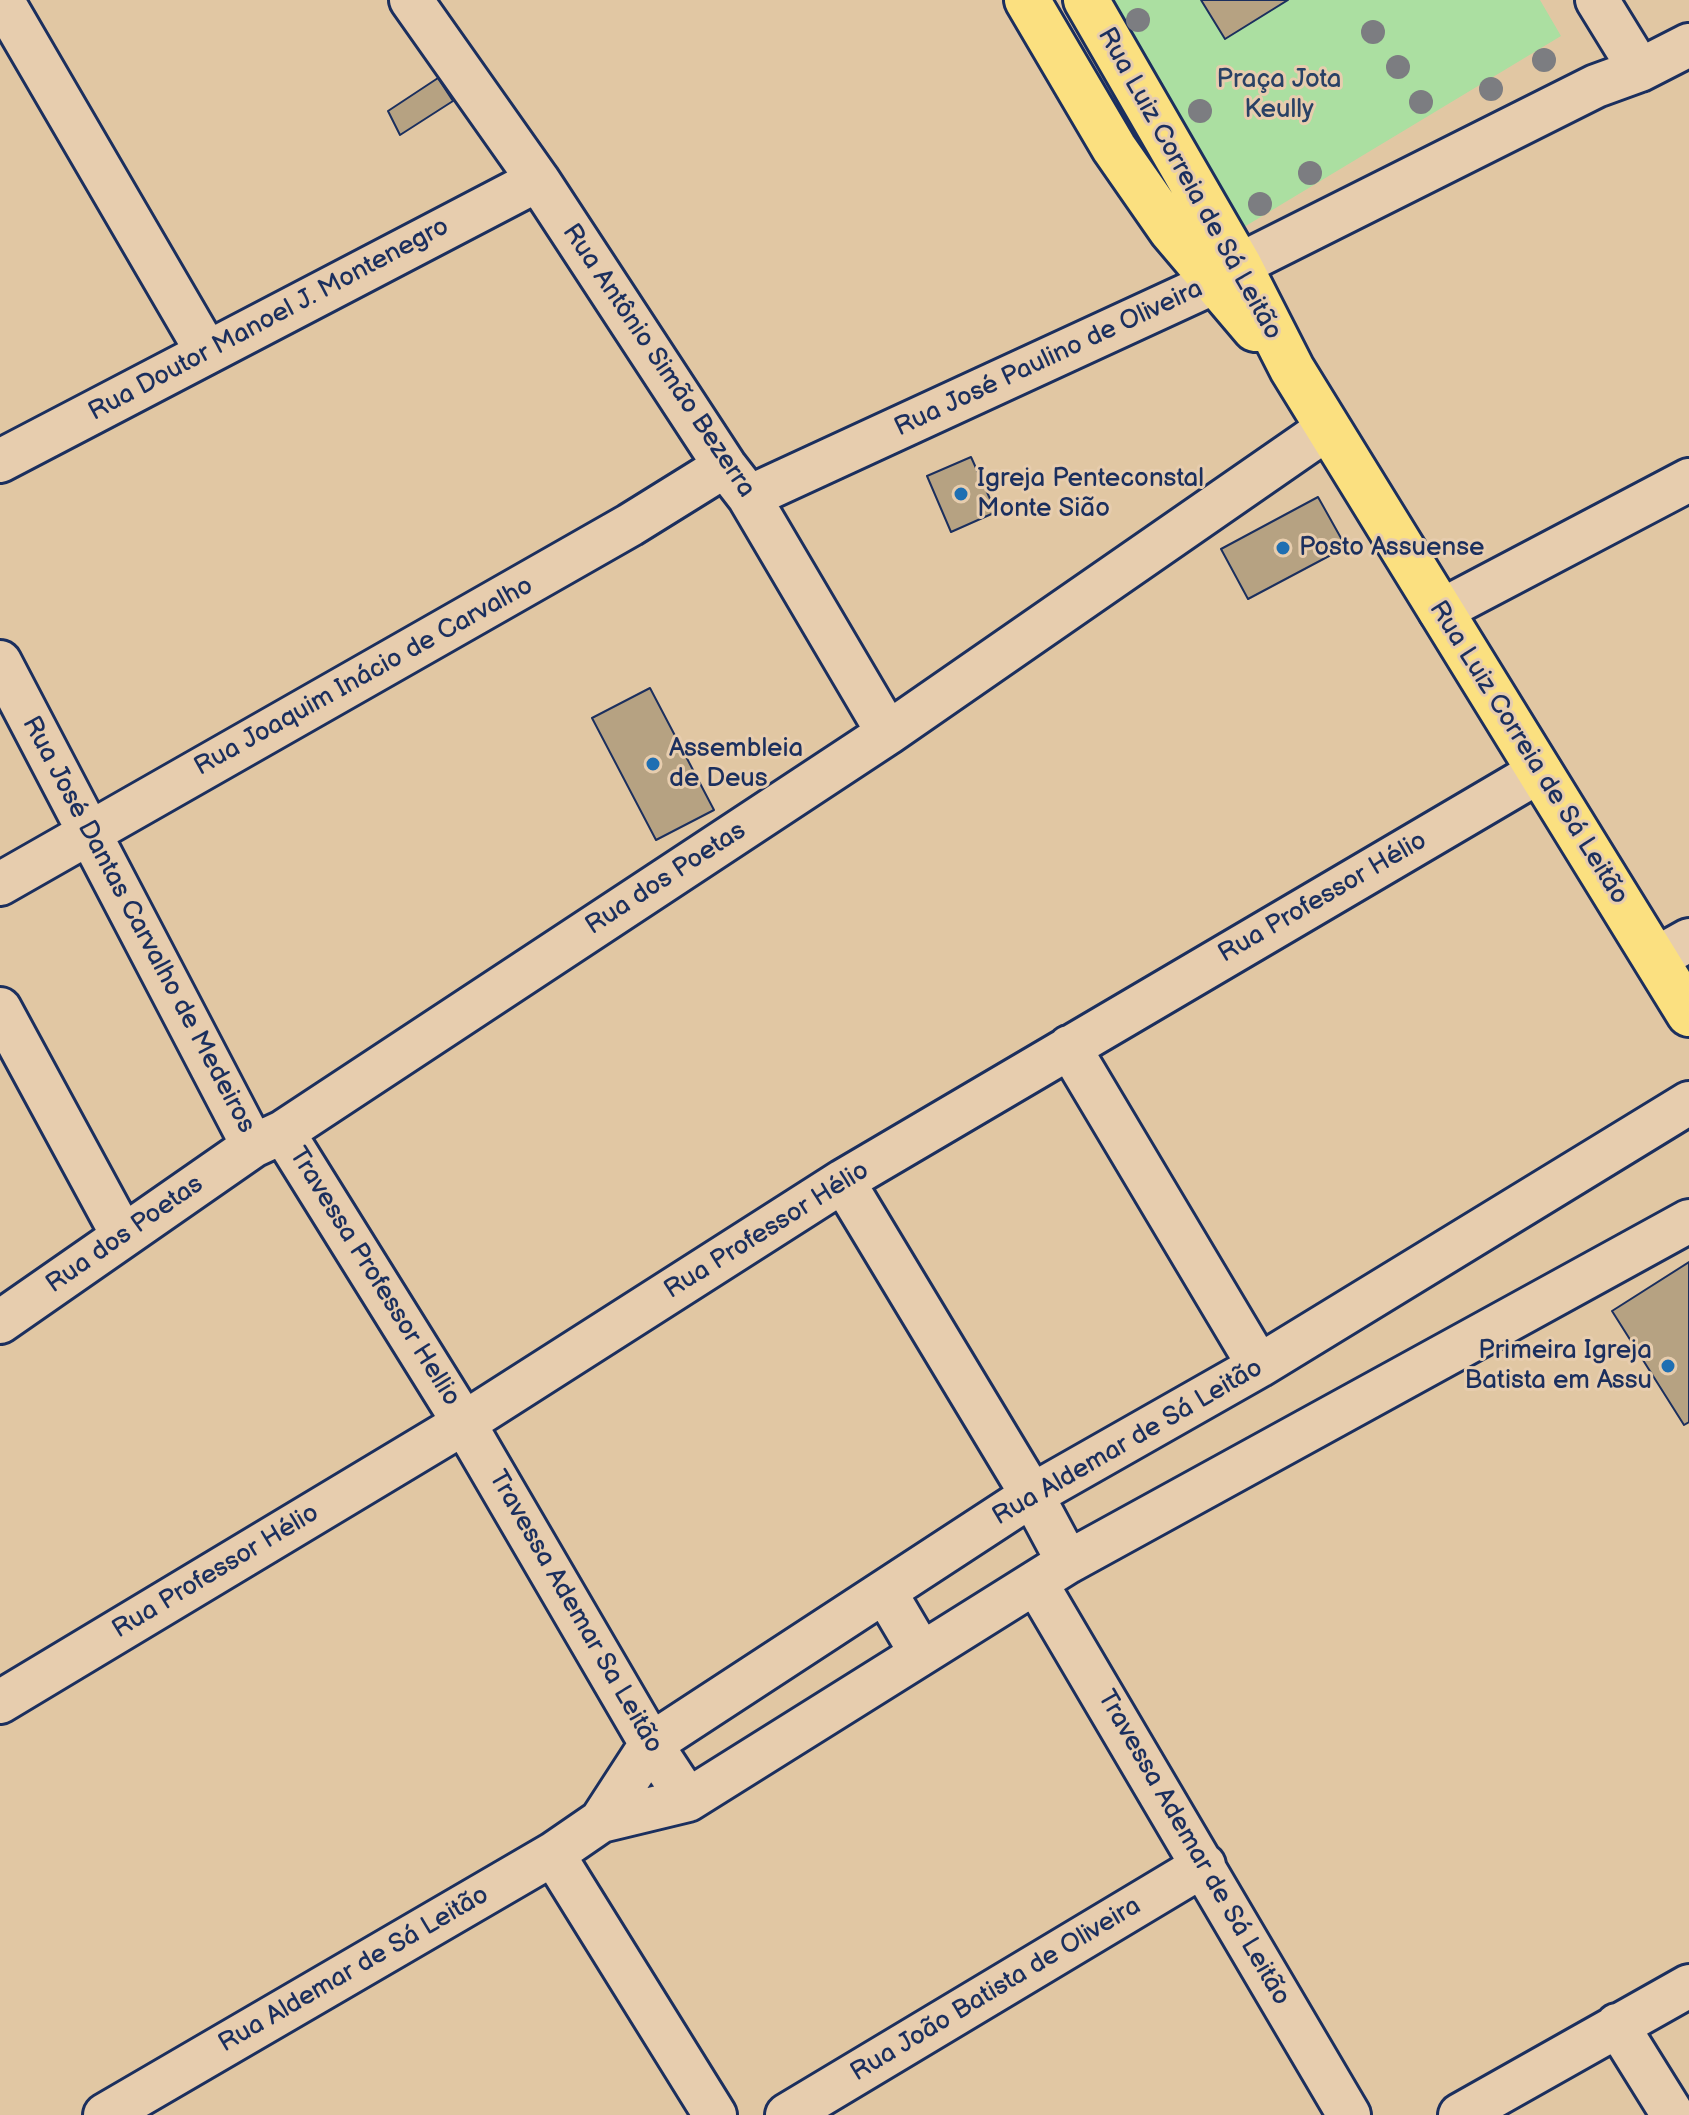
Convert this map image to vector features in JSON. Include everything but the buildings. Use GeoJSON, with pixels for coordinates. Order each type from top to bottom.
{"type":"FeatureCollection","features":[{"type":"Feature","properties":{"kind":"main road","name":"Rua Luiz Correia de Sá Leitão"},"geometry":{"type":"LineString","coordinates":[[1027,0],[1114,148],[1171,230],[1226,274]]}},
{"type":"Feature","properties":{"kind":"main road","name":"Rua Luiz Correia de Sá Leitão"},"geometry":{"type":"LineString","coordinates":[[1086,0],[1226,274],[1292,369],[1540,771],[1672,949],[1689,1014]]}},
{"type":"Feature","properties":{"kind":"street"},"geometry":{"type":"LineString","coordinates":[[2,0],[207,352]]}},
{"type":"Feature","properties":{"kind":"street","name":"Rua Antônio Simão Bezerra"},"geometry":{"type":"LineString","coordinates":[[411,0],[538,180],[737,482],[888,733]]}},
{"type":"Feature","properties":{"kind":"street"},"geometry":{"type":"LineString","coordinates":[[1597,0],[1640,70]]}},
{"type":"Feature","properties":{"kind":"street","name":"Rua José Paulino de Oliveira"},"geometry":{"type":"LineString","coordinates":[[737,482],[1226,274],[1596,86],[1640,70],[1689,45]]}},
{"type":"Feature","properties":{"kind":"street","name":"Rua Doutor Manoel J. Montenegro"},"geometry":{"type":"LineString","coordinates":[[0,461],[538,180]]}},
{"type":"Feature","properties":{"kind":"street","name":"Rua dos Poetas"},"geometry":{"type":"LineString","coordinates":[[0,1322],[268,1139],[888,733],[1328,428]]}},
{"type":"Feature","properties":{"kind":"street"},"geometry":{"type":"LineString","coordinates":[[1440,611],[1689,480]]}},
{"type":"Feature","properties":{"kind":"street","name":"Rua Joaquim Inácio de Carvalho"},"geometry":{"type":"LineString","coordinates":[[0,884],[577,556],[737,482]]}},
{"type":"Feature","properties":{"kind":"street","name":"Rua José Dantas Carvalho de Medeiros"},"geometry":{"type":"LineString","coordinates":[[0,662],[87,833],[268,1139]]}},
{"type":"Feature","properties":{"kind":"street","name":"Rua Professor Hélio"},"geometry":{"type":"LineString","coordinates":[[0,1702],[464,1423],[843,1181],[1540,771]]}},
{"type":"Feature","properties":{"kind":"street"},"geometry":{"type":"LineString","coordinates":[[0,1009],[123,1236]]}},
{"type":"Feature","properties":{"kind":"street"},"geometry":{"type":"LineString","coordinates":[[1069,1047],[1259,1366]]}},
{"type":"Feature","properties":{"kind":"street","name":"Rua Aldemar de Sá Leitão"},"geometry":{"type":"LineString","coordinates":[[601,1821],[651,1744],[1032,1495],[1259,1366],[1689,1103]]}},
{"type":"Feature","properties":{"kind":"street","name":"Travessa Professor Hellio"},"geometry":{"type":"LineString","coordinates":[[268,1139],[464,1423]]}},
{"type":"Feature","properties":{"kind":"street","name":"Travessa Ademar de Sá Leitão"},"geometry":{"type":"LineString","coordinates":[[843,1181],[1032,1495],[1052,1572],[1204,1865],[1349,2115]]}},
{"type":"Feature","properties":{"kind":"street","name":"Rua Aldemar de Sá Leitão"},"geometry":{"type":"LineString","coordinates":[[105,2115],[553,1854],[601,1821],[688,1800],[1052,1572],[1689,1221]]}},
{"type":"Feature","properties":{"kind":"street","name":"Travessa Ademar Sa Leitão"},"geometry":{"type":"LineString","coordinates":[[464,1423],[651,1744],[688,1800]]}},
{"type":"Feature","properties":{"kind":"street"},"geometry":{"type":"LineString","coordinates":[[885,1592],[921,1653]]}},
{"type":"Feature","properties":{"kind":"street"},"geometry":{"type":"LineString","coordinates":[[553,1854],[715,2115]]}},
{"type":"Feature","properties":{"kind":"street","name":"Rua João Batista de Oliveira"},"geometry":{"type":"LineString","coordinates":[[787,2115],[1204,1865]]}},
{"type":"Feature","properties":{"kind":"street"},"geometry":{"type":"LineString","coordinates":[[1460,2115],[1689,1986]]}},
{"type":"Feature","properties":{"kind":"street"},"geometry":{"type":"LineString","coordinates":[[1617,2025],[1674,2111]]}},
{"type":"Feature","properties":{"kind":"green space","name":"Praça Jota Keully"},"geometry":{"type":"Polygon","coordinates":[[[1108,0],[1540,0],[1561,36],[1244,227],[1108,0]]]}},
{"type":"Feature","properties":{"kind":"place","name":"Igreja Penteconstal Monte Sião"},"geometry":{"type":"Point","coordinates":[961,494]}},
{"type":"Feature","properties":{"kind":"place","name":"Posto Assuense"},"geometry":{"type":"Point","coordinates":[1283,548]}},
{"type":"Feature","properties":{"kind":"place","name":"Assembleia de Deus"},"geometry":{"type":"Point","coordinates":[653,764]}},
{"type":"Feature","properties":{"kind":"place","name":"Primeira Igreja Batista em Assu"},"geometry":{"type":"Point","coordinates":[1668,1366]}}]}
